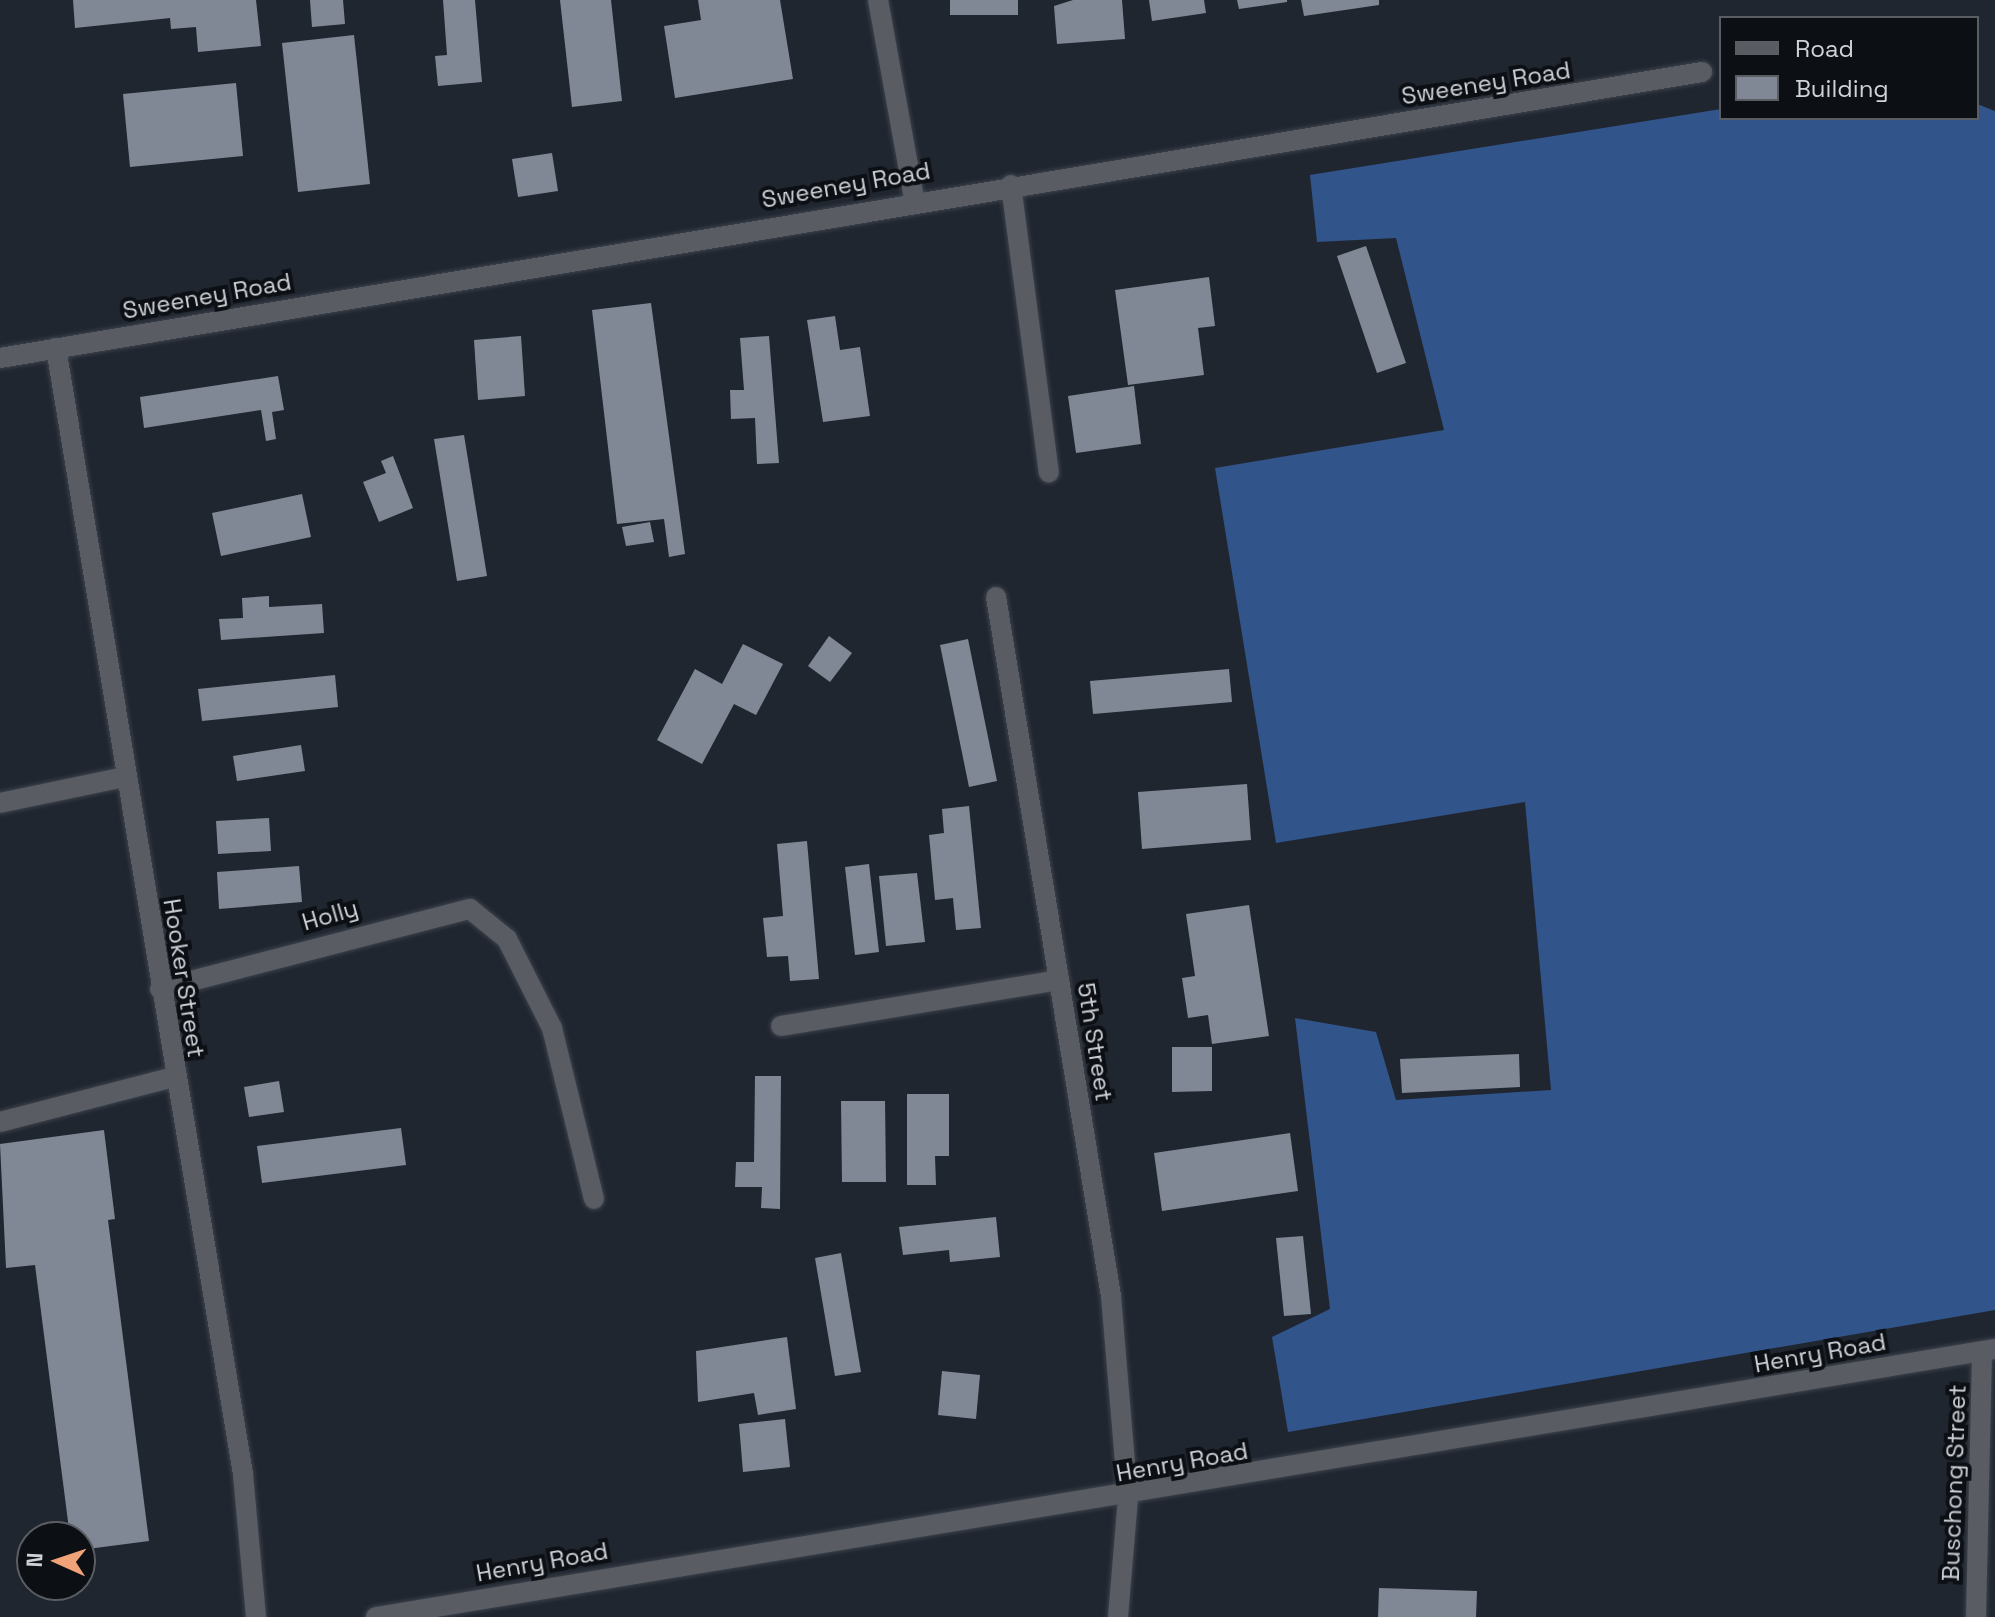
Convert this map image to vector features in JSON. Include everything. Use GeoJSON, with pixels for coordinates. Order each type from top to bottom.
{"type":"FeatureCollection","features":[{"type":"Feature","properties":{"kind":"street"},"geometry":{"type":"LineString","coordinates":[[878,0],[914,199]]}},
{"type":"Feature","properties":{"kind":"street","name":"Sweeney Road"},"geometry":{"type":"LineString","coordinates":[[0,358],[914,199],[1702,72]]}},
{"type":"Feature","properties":{"kind":"street"},"geometry":{"type":"LineString","coordinates":[[1011,185],[1049,473]]}},
{"type":"Feature","properties":{"kind":"street","name":"Hooker Street"},"geometry":{"type":"LineString","coordinates":[[56,348],[124,777],[243,1474],[256,1617]]}},
{"type":"Feature","properties":{"kind":"street","name":"5th Street"},"geometry":{"type":"LineString","coordinates":[[996,597],[1111,1296],[1128,1498],[1118,1617]]}},
{"type":"Feature","properties":{"kind":"street"},"geometry":{"type":"LineString","coordinates":[[0,803],[124,777]]}},
{"type":"Feature","properties":{"kind":"street","name":"Holly"},"geometry":{"type":"LineString","coordinates":[[160,989],[437,912],[470,909],[507,939],[552,1028],[594,1199]]}},
{"type":"Feature","properties":{"kind":"street"},"geometry":{"type":"LineString","coordinates":[[781,1026],[1059,980]]}},
{"type":"Feature","properties":{"kind":"street"},"geometry":{"type":"LineString","coordinates":[[0,1122],[174,1077]]}},
{"type":"Feature","properties":{"kind":"street","name":"Henry Road"},"geometry":{"type":"LineString","coordinates":[[376,1617],[464,1610],[1989,1350]]}},
{"type":"Feature","properties":{"kind":"street","name":"Buschong Street"},"geometry":{"type":"LineString","coordinates":[[1976,1617],[1989,1350]]}},
{"type":"Feature","properties":{"kind":"shaded area"},"geometry":{"type":"Polygon","coordinates":[[[1979,105],[1995,111],[1995,1310],[1288,1432],[1272,1337],[1330,1309],[1295,1018],[1376,1032],[1396,1100],[1551,1090],[1525,802],[1276,843],[1215,468],[1444,430],[1396,238],[1317,242],[1310,175],[1719,109],[1719,120],[1979,120],[1979,105]]]}},
{"type":"Feature","properties":{"kind":"building"},"geometry":{"type":"Polygon","coordinates":[[[73,0],[256,0],[261,46],[198,52],[196,27],[171,29],[170,18],[75,28],[73,0]]]}},
{"type":"Feature","properties":{"kind":"building"},"geometry":{"type":"Polygon","coordinates":[[[310,0],[343,0],[345,24],[312,27],[310,0]]]}},
{"type":"Feature","properties":{"kind":"building"},"geometry":{"type":"Polygon","coordinates":[[[443,0],[475,0],[482,82],[438,86],[435,56],[447,55],[443,0]]]}},
{"type":"Feature","properties":{"kind":"building"},"geometry":{"type":"Polygon","coordinates":[[[560,0],[611,0],[622,101],[572,107],[560,0]]]}},
{"type":"Feature","properties":{"kind":"building"},"geometry":{"type":"Polygon","coordinates":[[[698,0],[780,0],[793,79],[675,98],[664,26],[701,20],[698,0]]]}},
{"type":"Feature","properties":{"kind":"building"},"geometry":{"type":"Polygon","coordinates":[[[950,0],[1018,0],[1018,15],[950,15],[950,0]]]}},
{"type":"Feature","properties":{"kind":"building"},"geometry":{"type":"Polygon","coordinates":[[[1073,0],[1122,0],[1125,39],[1057,44],[1054,6],[1073,0]]]}},
{"type":"Feature","properties":{"kind":"building"},"geometry":{"type":"Polygon","coordinates":[[[1149,0],[1204,0],[1206,13],[1152,21],[1149,0]]]}},
{"type":"Feature","properties":{"kind":"building"},"geometry":{"type":"Polygon","coordinates":[[[1237,0],[1287,0],[1287,2],[1239,9],[1237,0]]]}},
{"type":"Feature","properties":{"kind":"building"},"geometry":{"type":"Polygon","coordinates":[[[1301,0],[1379,0],[1379,5],[1304,16],[1301,0]]]}},
{"type":"Feature","properties":{"kind":"building"},"geometry":{"type":"Polygon","coordinates":[[[354,35],[370,184],[298,192],[282,43],[354,35]]]}},
{"type":"Feature","properties":{"kind":"building"},"geometry":{"type":"Polygon","coordinates":[[[236,83],[243,156],[130,167],[123,94],[236,83]]]}},
{"type":"Feature","properties":{"kind":"building"},"geometry":{"type":"Polygon","coordinates":[[[552,153],[558,191],[518,197],[512,159],[552,153]]]}},
{"type":"Feature","properties":{"kind":"building"},"geometry":{"type":"Polygon","coordinates":[[[1366,246],[1406,363],[1377,373],[1337,256],[1366,246]]]}},
{"type":"Feature","properties":{"kind":"building"},"geometry":{"type":"Polygon","coordinates":[[[1209,277],[1215,326],[1198,328],[1204,375],[1128,385],[1115,290],[1209,277]]]}},
{"type":"Feature","properties":{"kind":"building"},"geometry":{"type":"Polygon","coordinates":[[[651,303],[685,554],[669,557],[664,519],[617,524],[592,310],[651,303]]]}},
{"type":"Feature","properties":{"kind":"building"},"geometry":{"type":"Polygon","coordinates":[[[835,316],[840,350],[860,347],[870,416],[823,422],[807,320],[835,316]]]}},
{"type":"Feature","properties":{"kind":"building"},"geometry":{"type":"Polygon","coordinates":[[[521,336],[525,396],[478,400],[474,340],[521,336]]]}},
{"type":"Feature","properties":{"kind":"building"},"geometry":{"type":"Polygon","coordinates":[[[769,336],[779,463],[757,464],[755,418],[731,419],[730,390],[744,390],[740,338],[769,336]]]}},
{"type":"Feature","properties":{"kind":"building"},"geometry":{"type":"Polygon","coordinates":[[[278,376],[284,410],[272,412],[276,439],[266,441],[261,410],[144,428],[140,397],[278,376]]]}},
{"type":"Feature","properties":{"kind":"building"},"geometry":{"type":"Polygon","coordinates":[[[1134,386],[1141,444],[1076,453],[1068,396],[1134,386]]]}},
{"type":"Feature","properties":{"kind":"building"},"geometry":{"type":"Polygon","coordinates":[[[464,435],[487,576],[457,581],[434,439],[464,435]]]}},
{"type":"Feature","properties":{"kind":"building"},"geometry":{"type":"Polygon","coordinates":[[[393,456],[413,508],[379,522],[363,482],[386,473],[381,461],[393,456]]]}},
{"type":"Feature","properties":{"kind":"building"},"geometry":{"type":"Polygon","coordinates":[[[302,494],[311,537],[221,556],[212,513],[302,494]]]}},
{"type":"Feature","properties":{"kind":"building"},"geometry":{"type":"Polygon","coordinates":[[[650,522],[654,542],[626,546],[622,527],[650,522]]]}},
{"type":"Feature","properties":{"kind":"building"},"geometry":{"type":"Polygon","coordinates":[[[269,596],[269,607],[322,604],[324,633],[221,640],[219,619],[243,618],[242,598],[269,596]]]}},
{"type":"Feature","properties":{"kind":"building"},"geometry":{"type":"Polygon","coordinates":[[[829,636],[852,653],[830,682],[808,666],[829,636]]]}},
{"type":"Feature","properties":{"kind":"building"},"geometry":{"type":"Polygon","coordinates":[[[968,639],[997,781],[969,787],[940,645],[968,639]]]}},
{"type":"Feature","properties":{"kind":"building"},"geometry":{"type":"Polygon","coordinates":[[[743,644],[783,664],[756,715],[734,704],[702,764],[657,740],[695,669],[722,684],[743,644]]]}},
{"type":"Feature","properties":{"kind":"building"},"geometry":{"type":"Polygon","coordinates":[[[1229,669],[1232,702],[1093,714],[1090,681],[1229,669]]]}},
{"type":"Feature","properties":{"kind":"building"},"geometry":{"type":"Polygon","coordinates":[[[335,675],[338,707],[202,721],[198,689],[335,675]]]}},
{"type":"Feature","properties":{"kind":"building"},"geometry":{"type":"Polygon","coordinates":[[[301,745],[305,771],[237,781],[233,756],[301,745]]]}},
{"type":"Feature","properties":{"kind":"building"},"geometry":{"type":"Polygon","coordinates":[[[1247,784],[1251,840],[1142,849],[1138,792],[1247,784]]]}},
{"type":"Feature","properties":{"kind":"building"},"geometry":{"type":"Polygon","coordinates":[[[969,806],[981,928],[956,930],[953,898],[935,900],[929,835],[944,833],[942,809],[969,806]]]}},
{"type":"Feature","properties":{"kind":"building"},"geometry":{"type":"Polygon","coordinates":[[[269,818],[271,851],[218,854],[216,821],[269,818]]]}},
{"type":"Feature","properties":{"kind":"building"},"geometry":{"type":"Polygon","coordinates":[[[807,841],[819,979],[790,981],[788,956],[767,957],[763,918],[783,916],[777,844],[807,841]]]}},
{"type":"Feature","properties":{"kind":"building"},"geometry":{"type":"Polygon","coordinates":[[[869,864],[879,952],[855,955],[845,867],[869,864]]]}},
{"type":"Feature","properties":{"kind":"building"},"geometry":{"type":"Polygon","coordinates":[[[299,866],[302,902],[219,909],[217,872],[299,866]]]}},
{"type":"Feature","properties":{"kind":"building"},"geometry":{"type":"Polygon","coordinates":[[[917,873],[925,942],[886,946],[879,876],[917,873]]]}},
{"type":"Feature","properties":{"kind":"building"},"geometry":{"type":"Polygon","coordinates":[[[1249,905],[1269,1036],[1212,1044],[1208,1015],[1188,1018],[1182,978],[1195,976],[1186,914],[1249,905]]]}},
{"type":"Feature","properties":{"kind":"building"},"geometry":{"type":"Polygon","coordinates":[[[1172,1047],[1212,1047],[1212,1091],[1172,1092],[1172,1047]]]}},
{"type":"Feature","properties":{"kind":"building"},"geometry":{"type":"Polygon","coordinates":[[[1519,1054],[1520,1087],[1402,1093],[1400,1059],[1519,1054]]]}},
{"type":"Feature","properties":{"kind":"building"},"geometry":{"type":"Polygon","coordinates":[[[755,1076],[781,1076],[780,1209],[761,1208],[762,1187],[735,1187],[736,1162],[754,1162],[755,1076]]]}},
{"type":"Feature","properties":{"kind":"building"},"geometry":{"type":"Polygon","coordinates":[[[279,1081],[284,1112],[249,1117],[244,1087],[279,1081]]]}},
{"type":"Feature","properties":{"kind":"building"},"geometry":{"type":"Polygon","coordinates":[[[907,1094],[949,1094],[949,1156],[935,1156],[936,1185],[907,1185],[907,1094]]]}},
{"type":"Feature","properties":{"kind":"building"},"geometry":{"type":"Polygon","coordinates":[[[841,1101],[885,1101],[886,1182],[842,1182],[841,1101]]]}},
{"type":"Feature","properties":{"kind":"building"},"geometry":{"type":"Polygon","coordinates":[[[401,1128],[406,1165],[262,1183],[257,1146],[401,1128]]]}},
{"type":"Feature","properties":{"kind":"building"},"geometry":{"type":"Polygon","coordinates":[[[104,1130],[115,1219],[108,1220],[149,1541],[96,1548],[96,1521],[68,1521],[35,1265],[6,1268],[0,1144],[104,1130]]]}},
{"type":"Feature","properties":{"kind":"building"},"geometry":{"type":"Polygon","coordinates":[[[1290,1133],[1298,1191],[1162,1211],[1154,1153],[1290,1133]]]}},
{"type":"Feature","properties":{"kind":"building"},"geometry":{"type":"Polygon","coordinates":[[[996,1217],[1000,1257],[950,1262],[949,1250],[903,1255],[899,1227],[996,1217]]]}},
{"type":"Feature","properties":{"kind":"building"},"geometry":{"type":"Polygon","coordinates":[[[1303,1236],[1311,1314],[1284,1316],[1276,1238],[1303,1236]]]}},
{"type":"Feature","properties":{"kind":"building"},"geometry":{"type":"Polygon","coordinates":[[[841,1253],[861,1372],[835,1376],[815,1258],[841,1253]]]}},
{"type":"Feature","properties":{"kind":"building"},"geometry":{"type":"Polygon","coordinates":[[[787,1337],[796,1409],[758,1415],[754,1393],[698,1402],[696,1351],[787,1337]]]}},
{"type":"Feature","properties":{"kind":"building"},"geometry":{"type":"Polygon","coordinates":[[[942,1371],[980,1375],[976,1419],[938,1415],[942,1371]]]}},
{"type":"Feature","properties":{"kind":"building"},"geometry":{"type":"Polygon","coordinates":[[[785,1419],[790,1467],[743,1472],[739,1424],[785,1419]]]}},
{"type":"Feature","properties":{"kind":"building"},"geometry":{"type":"Polygon","coordinates":[[[1379,1588],[1477,1591],[1476,1617],[1378,1617],[1379,1588]]]}}]}
